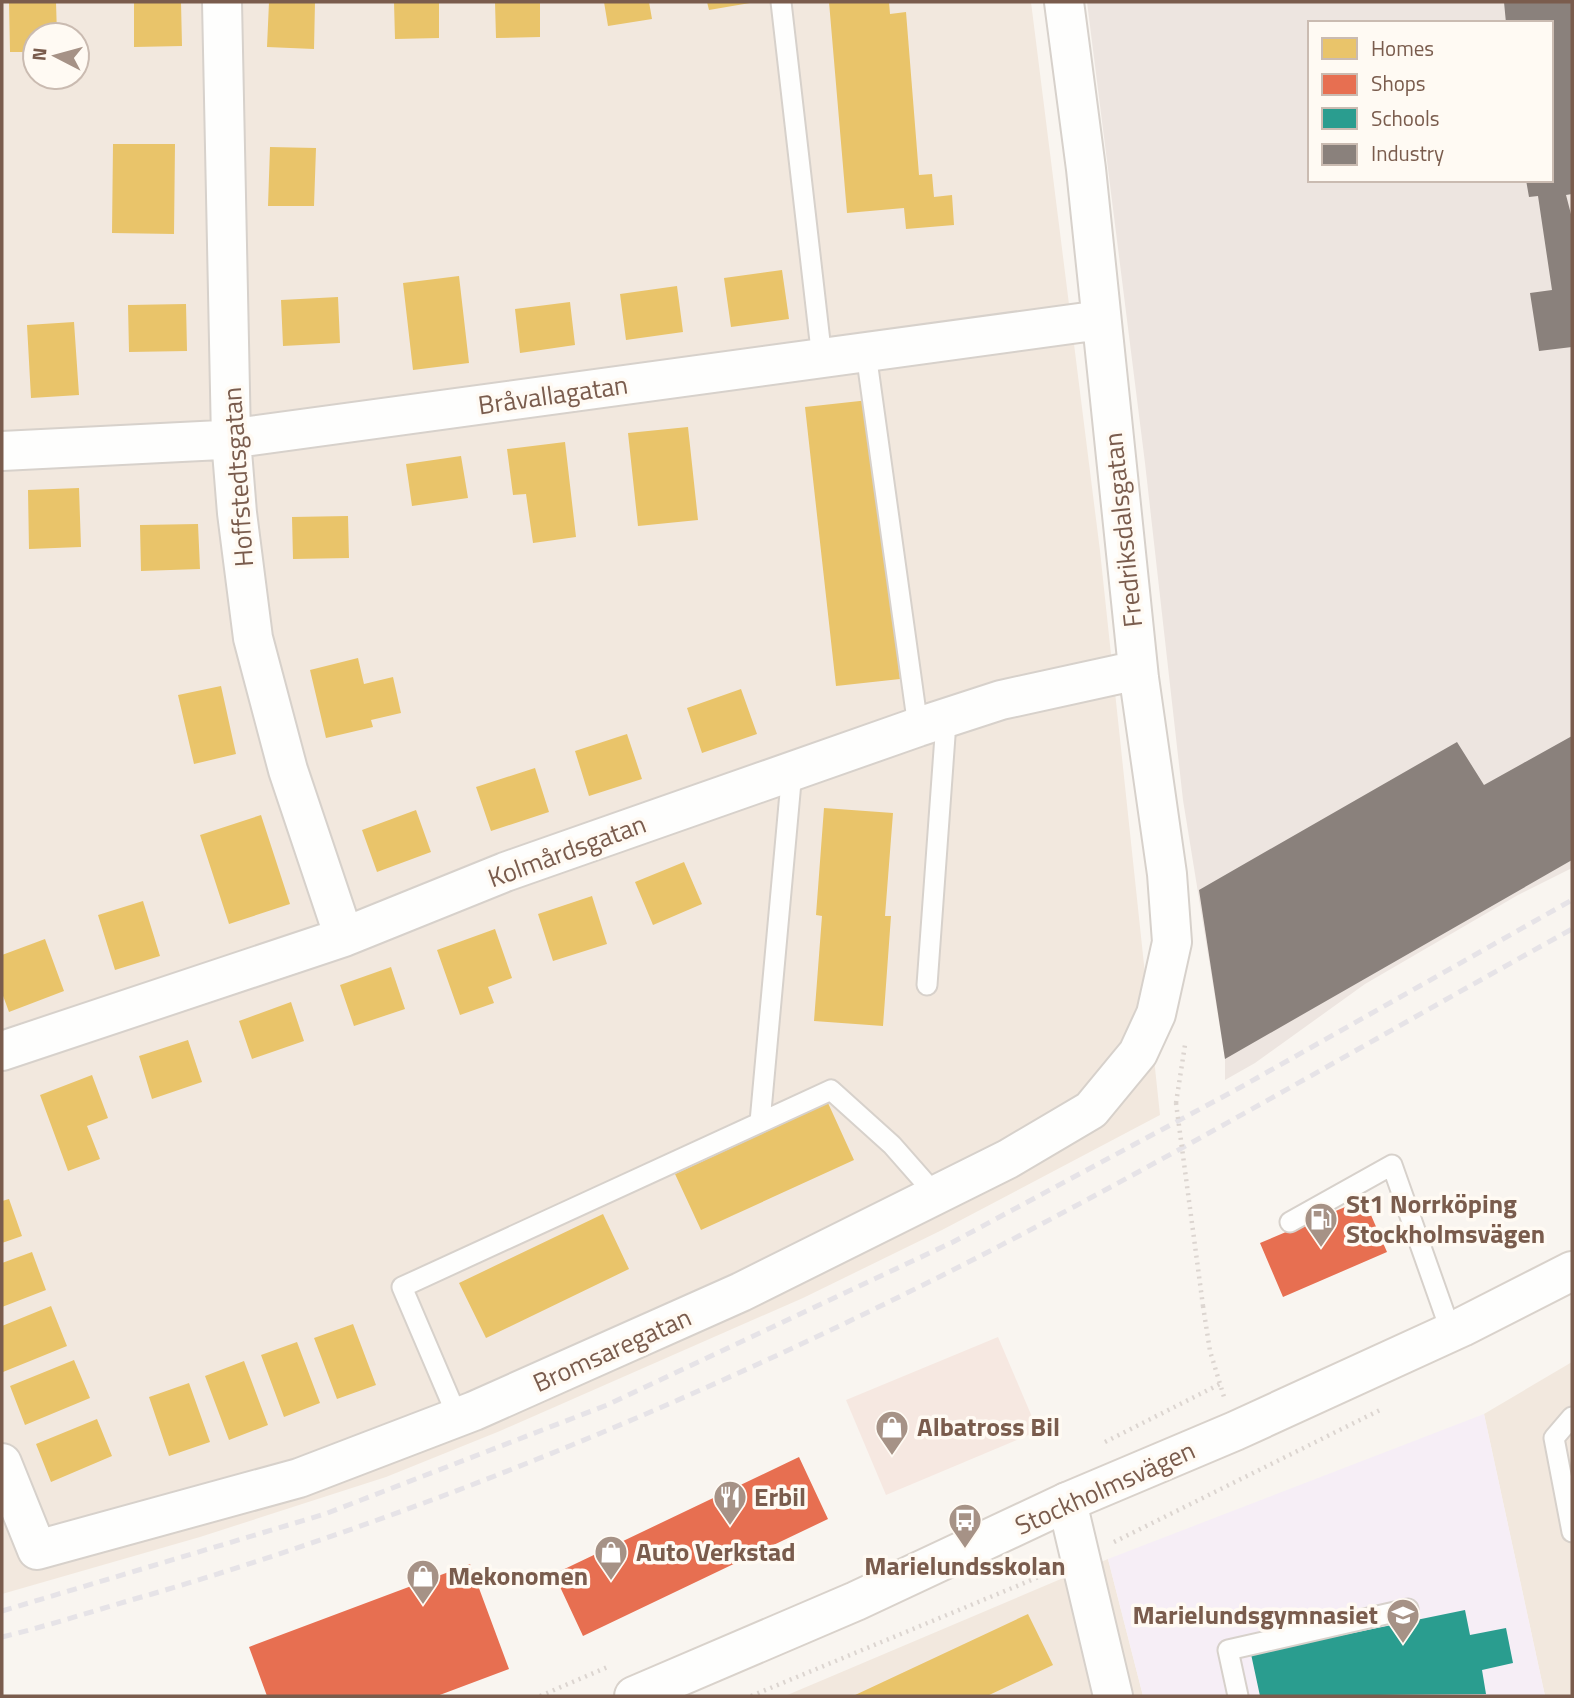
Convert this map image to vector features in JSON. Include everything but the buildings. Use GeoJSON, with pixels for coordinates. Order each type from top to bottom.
{"type":"FeatureCollection","features":[{"type":"Feature","properties":{"kind":"street","name":"Hoffstedtsgatan"},"geometry":{"type":"LineString","coordinates":[[222,2],[231,439],[237,513],[253,638],[288,770],[344,937]]}},
{"type":"Feature","properties":{"kind":"street","name":"Fredriksdalsgatan"},"geometry":{"type":"LineString","coordinates":[[1064,2],[1138,670],[1167,874],[1172,942],[1156,1014],[1138,1053]]}},
{"type":"Feature","properties":{"kind":"street","name":"Bråvallagatan"},"geometry":{"type":"LineString","coordinates":[[2,451],[231,439],[1101,320]]}},
{"type":"Feature","properties":{"kind":"street","name":"Kolmårdsgatan"},"geometry":{"type":"LineString","coordinates":[[2,1051],[344,937],[505,872],[1000,699],[1138,670]]}},
{"type":"Feature","properties":{"kind":"street","name":"Bromsaregatan"},"geometry":{"type":"LineString","coordinates":[[6,1486],[37,1550],[299,1478],[458,1418],[741,1292],[1008,1159],[1091,1110],[1138,1053]]}},
{"type":"Feature","properties":{"kind":"street","name":"Stockholmsvägen"},"geometry":{"type":"LineString","coordinates":[[634,1696],[856,1601],[1067,1502],[1235,1431],[1451,1332],[1572,1271]]}},
{"type":"Feature","properties":{"kind":"street"},"geometry":{"type":"LineString","coordinates":[[1067,1502],[1113,1696]]}},
{"type":"Feature","properties":{"kind":"lane"},"geometry":{"type":"LineString","coordinates":[[781,2],[822,359]]}},
{"type":"Feature","properties":{"kind":"lane"},"geometry":{"type":"LineString","coordinates":[[866,353],[930,723],[945,736],[927,985]]}},
{"type":"Feature","properties":{"kind":"lane"},"geometry":{"type":"LineString","coordinates":[[761,1122],[792,771]]}},
{"type":"Feature","properties":{"kind":"lane"},"geometry":{"type":"LineString","coordinates":[[458,1418],[402,1287],[831,1090],[892,1145],[936,1195]]}},
{"type":"Feature","properties":{"kind":"lane"},"geometry":{"type":"LineString","coordinates":[[1290,1222],[1392,1165],[1451,1332]]}},
{"type":"Feature","properties":{"kind":"lane"},"geometry":{"type":"LineString","coordinates":[[1572,1417],[1554,1438],[1572,1532]]}},
{"type":"Feature","properties":{"kind":"lane"},"geometry":{"type":"LineString","coordinates":[[1238,1696],[1228,1650],[1408,1609]]}},
{"type":"Feature","properties":{"kind":"path"},"geometry":{"type":"LineString","coordinates":[[1186,1043],[1176,1103],[1203,1306],[1210,1351],[1251,1472]]}},
{"type":"Feature","properties":{"kind":"path"},"geometry":{"type":"LineString","coordinates":[[751,1696],[1081,1559],[1384,1408]]}},
{"type":"Feature","properties":{"kind":"shaded area"},"geometry":{"type":"Polygon","coordinates":[[[2,2],[1031,2],[1100,551],[1160,1115],[942,1230],[803,1298],[500,1431],[386,1477],[200,1537],[2,1594],[2,2]]]}},
{"type":"Feature","properties":{"kind":"shaded area"},"geometry":{"type":"Polygon","coordinates":[[[1087,2],[1572,2],[1572,868],[1518,895],[1365,984],[1255,1063],[1225,1080],[1225,1059],[1183,800],[1145,463],[1087,2]]]}},
{"type":"Feature","properties":{"kind":"shaded area"},"geometry":{"type":"Polygon","coordinates":[[[998,1337],[1038,1431],[886,1495],[846,1400],[998,1337]]]}},
{"type":"Feature","properties":{"kind":"shaded area"},"geometry":{"type":"Polygon","coordinates":[[[1572,1362],[1572,1696],[1545,1696],[1484,1414],[1572,1362]]]}},
{"type":"Feature","properties":{"kind":"shaded area"},"geometry":{"type":"Polygon","coordinates":[[[1484,1414],[1545,1696],[1143,1696],[1108,1559],[1484,1414]]]}},
{"type":"Feature","properties":{"kind":"shaded area"},"geometry":{"type":"Polygon","coordinates":[[[1108,1559],[1143,1696],[785,1696],[1108,1559]]]}},
{"type":"Feature","properties":{"kind":"railway"},"geometry":{"type":"LineString","coordinates":[[2,1611],[325,1514],[607,1405],[953,1242],[1241,1087],[1572,900]]}},
{"type":"Feature","properties":{"kind":"railway"},"geometry":{"type":"LineString","coordinates":[[2,1637],[152,1594],[350,1530],[545,1456],[737,1374],[925,1284],[1089,1199],[1572,929]]}},
{"type":"Feature","properties":{"kind":"place","name":"St1 Norrköping Stockholmsvägen"},"geometry":{"type":"Point","coordinates":[1321,1249]}},
{"type":"Feature","properties":{"kind":"place","name":"Albatross Bil"},"geometry":{"type":"Point","coordinates":[892,1457]}},
{"type":"Feature","properties":{"kind":"place","name":"Erbil"},"geometry":{"type":"Point","coordinates":[730,1527]}},
{"type":"Feature","properties":{"kind":"place","name":"Marielundsskolan"},"geometry":{"type":"Point","coordinates":[965,1550]}},
{"type":"Feature","properties":{"kind":"place","name":"Auto Verkstad"},"geometry":{"type":"Point","coordinates":[611,1582]}},
{"type":"Feature","properties":{"kind":"place","name":"Mekonomen"},"geometry":{"type":"Point","coordinates":[423,1606]}},
{"type":"Feature","properties":{"kind":"place","name":"Marielundsgymnasiet"},"geometry":{"type":"Point","coordinates":[1403,1645]}}]}
